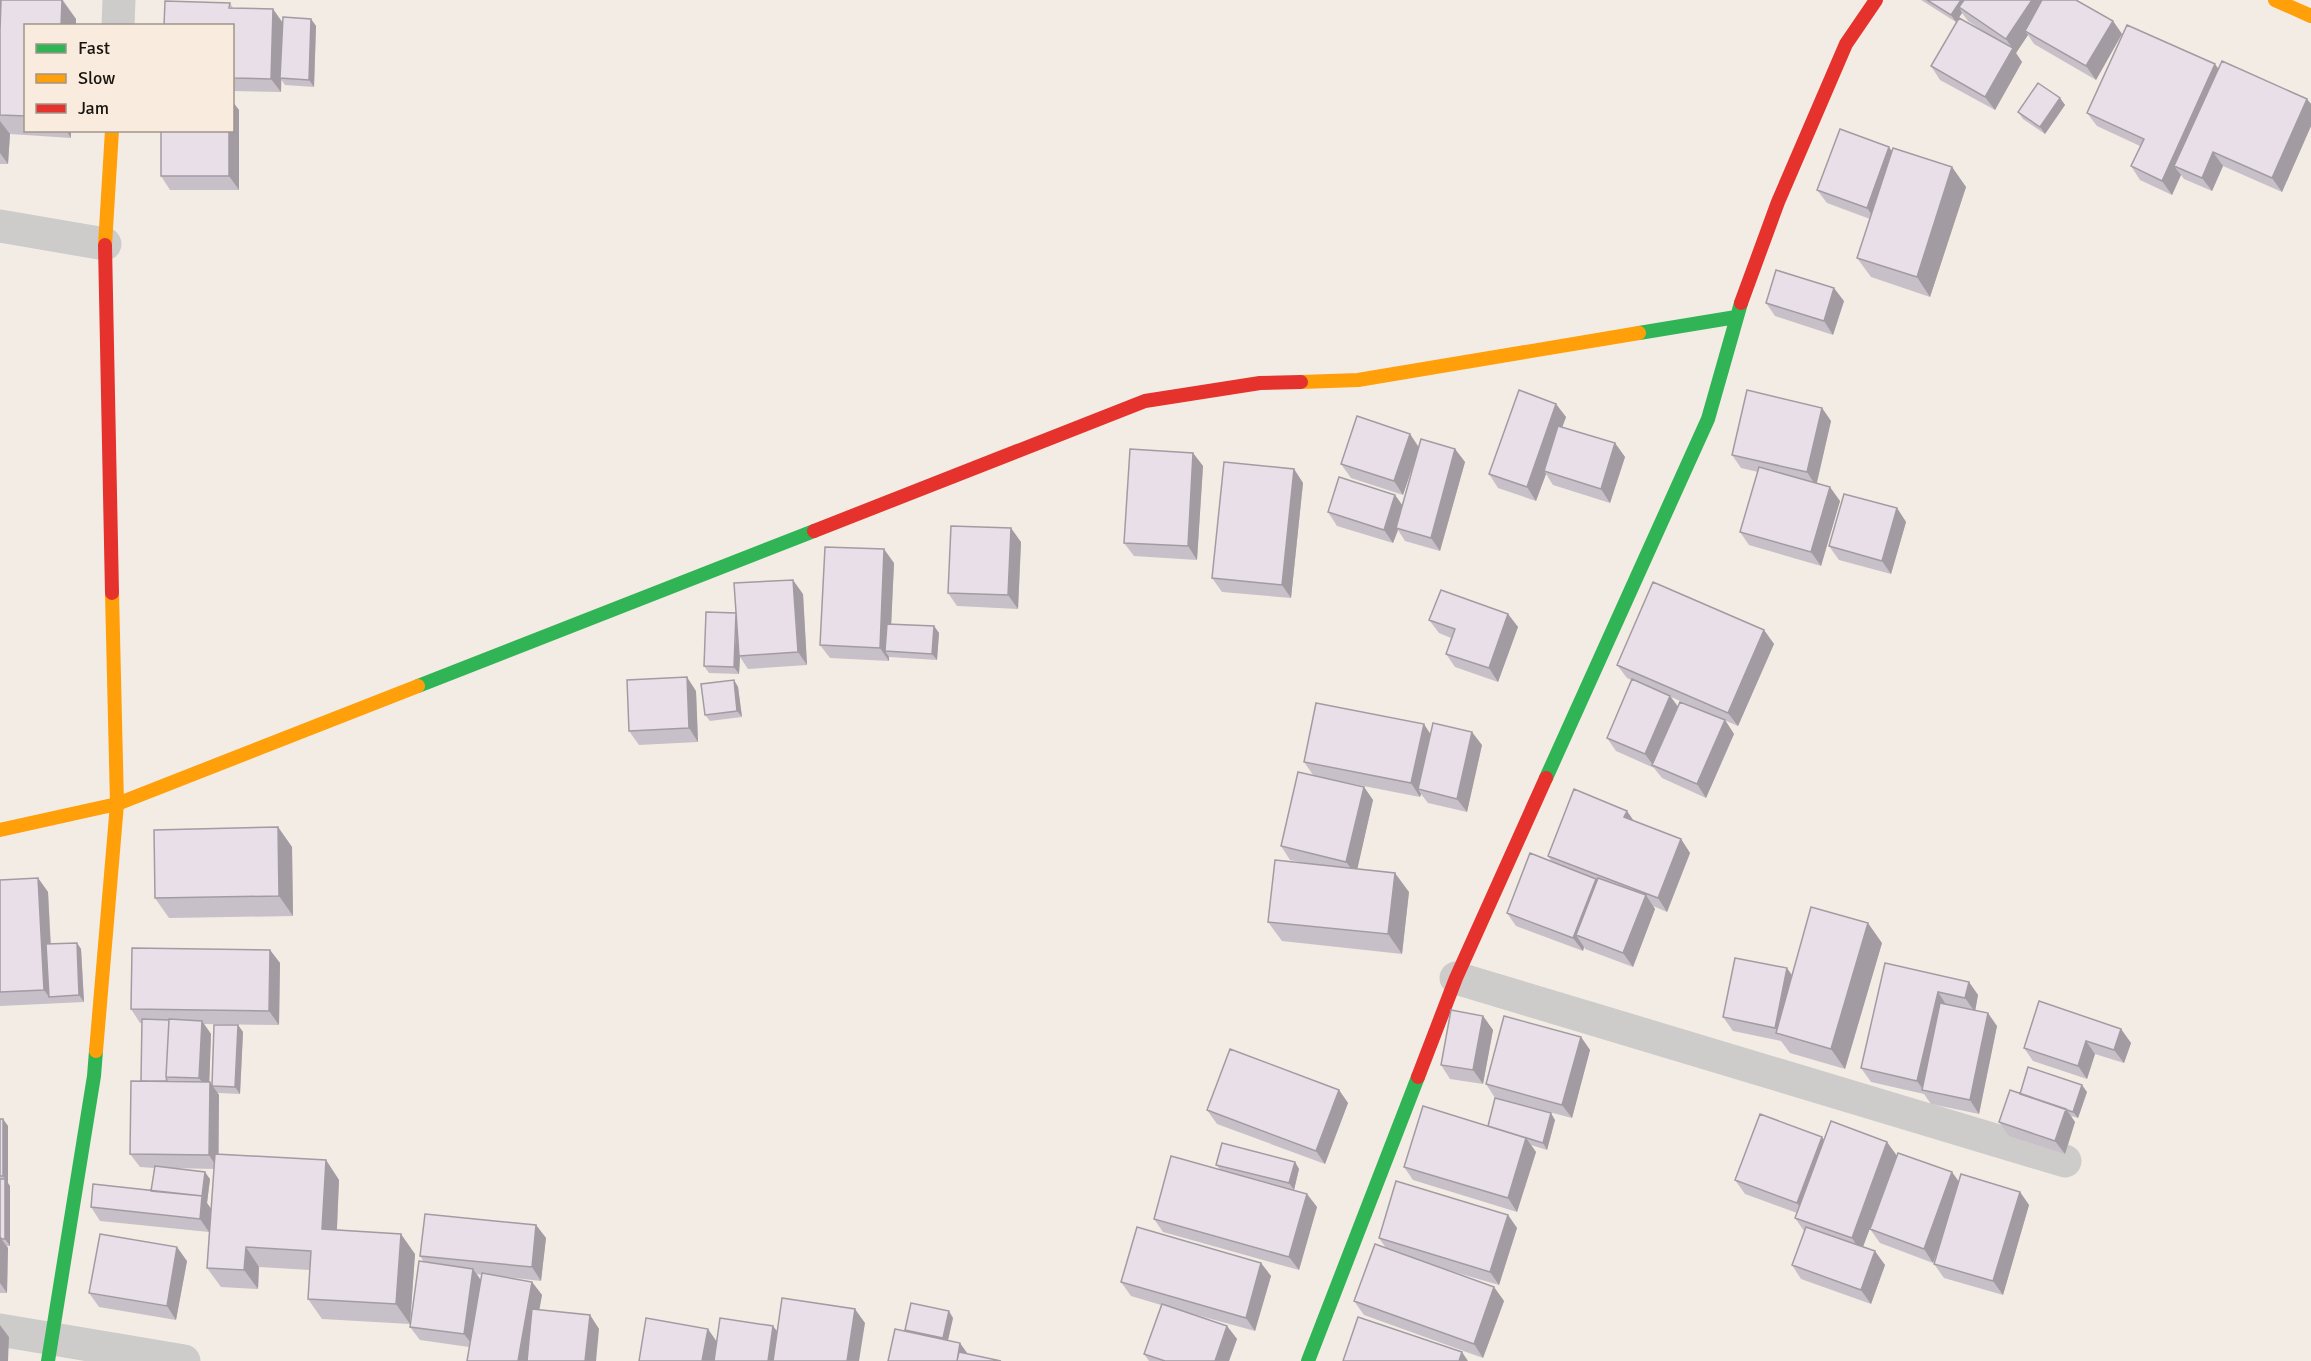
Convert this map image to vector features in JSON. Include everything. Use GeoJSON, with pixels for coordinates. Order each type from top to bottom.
{"type":"FeatureCollection","features":[{"type":"Feature","properties":{"kind":"street"},"geometry":{"type":"LineString","coordinates":[[118,24],[119,0]]}},
{"type":"Feature","properties":{"kind":"street"},"geometry":{"type":"LineString","coordinates":[[1308,1361],[1456,978],[1708,418],[1736,317],[1778,202],[1846,44],[1876,0]]}},
{"type":"Feature","properties":{"kind":"street"},"geometry":{"type":"LineString","coordinates":[[2275,0],[2311,16]]}},
{"type":"Feature","properties":{"kind":"street"},"geometry":{"type":"LineString","coordinates":[[50,1349],[94,1076],[117,804],[105,244],[112,132]]}},
{"type":"Feature","properties":{"kind":"street"},"geometry":{"type":"LineString","coordinates":[[0,226],[105,244]]}},
{"type":"Feature","properties":{"kind":"street"},"geometry":{"type":"LineString","coordinates":[[0,830],[117,804],[1145,401],[1260,383],[1358,380],[1736,317]]}},
{"type":"Feature","properties":{"kind":"street"},"geometry":{"type":"LineString","coordinates":[[1456,978],[2066,1161]]}},
{"type":"Feature","properties":{"kind":"street"},"geometry":{"type":"LineString","coordinates":[[0,1330],[50,1349],[184,1361]]}},
{"type":"Feature","properties":{"kind":"building"},"geometry":{"type":"Polygon","coordinates":[[[1,0],[62,0],[61,24],[24,24],[24,116],[0,115],[1,0]]]}},
{"type":"Feature","properties":{"kind":"building"},"geometry":{"type":"Polygon","coordinates":[[[1927,0],[1961,0],[1951,15],[1927,0]]]}},
{"type":"Feature","properties":{"kind":"building"},"geometry":{"type":"Polygon","coordinates":[[[1964,0],[2032,0],[2006,39],[1959,7],[1964,0]]]}},
{"type":"Feature","properties":{"kind":"building"},"geometry":{"type":"Polygon","coordinates":[[[2042,0],[2076,0],[2113,21],[2086,66],[2025,31],[2042,0]]]}},
{"type":"Feature","properties":{"kind":"building"},"geometry":{"type":"Polygon","coordinates":[[[165,1],[230,3],[229,8],[273,9],[271,79],[234,78],[234,24],[164,24],[165,1]]]}},
{"type":"Feature","properties":{"kind":"building"},"geometry":{"type":"Polygon","coordinates":[[[283,17],[311,19],[309,80],[280,78],[283,17]]]}},
{"type":"Feature","properties":{"kind":"building"},"geometry":{"type":"Polygon","coordinates":[[[1959,18],[2013,48],[1985,97],[1931,66],[1959,18]]]}},
{"type":"Feature","properties":{"kind":"building"},"geometry":{"type":"Polygon","coordinates":[[[2127,25],[2215,64],[2162,181],[2131,166],[2144,139],[2087,113],[2127,25]]]}},
{"type":"Feature","properties":{"kind":"building"},"geometry":{"type":"Polygon","coordinates":[[[2222,61],[2307,99],[2272,178],[2213,152],[2202,178],[2174,166],[2222,61]]]}},
{"type":"Feature","properties":{"kind":"building"},"geometry":{"type":"Polygon","coordinates":[[[2038,83],[2060,98],[2040,127],[2018,112],[2038,83]]]}},
{"type":"Feature","properties":{"kind":"building"},"geometry":{"type":"Polygon","coordinates":[[[1840,129],[1889,147],[1867,208],[1817,190],[1840,129]]]}},
{"type":"Feature","properties":{"kind":"building"},"geometry":{"type":"Polygon","coordinates":[[[161,132],[229,132],[229,176],[161,176],[161,132]]]}},
{"type":"Feature","properties":{"kind":"building"},"geometry":{"type":"Polygon","coordinates":[[[1893,148],[1952,167],[1917,277],[1857,258],[1893,148]]]}},
{"type":"Feature","properties":{"kind":"building"},"geometry":{"type":"Polygon","coordinates":[[[1776,270],[1834,288],[1824,321],[1766,303],[1776,270]]]}},
{"type":"Feature","properties":{"kind":"building"},"geometry":{"type":"Polygon","coordinates":[[[1519,390],[1556,404],[1527,487],[1489,474],[1519,390]]]}},
{"type":"Feature","properties":{"kind":"building"},"geometry":{"type":"Polygon","coordinates":[[[1747,390],[1822,408],[1807,472],[1732,455],[1747,390]]]}},
{"type":"Feature","properties":{"kind":"building"},"geometry":{"type":"Polygon","coordinates":[[[1357,416],[1410,434],[1394,481],[1341,464],[1357,416]]]}},
{"type":"Feature","properties":{"kind":"building"},"geometry":{"type":"Polygon","coordinates":[[[1558,426],[1615,443],[1601,489],[1544,471],[1558,426]]]}},
{"type":"Feature","properties":{"kind":"building"},"geometry":{"type":"Polygon","coordinates":[[[1421,439],[1455,449],[1431,538],[1396,528],[1421,439]]]}},
{"type":"Feature","properties":{"kind":"building"},"geometry":{"type":"Polygon","coordinates":[[[1130,449],[1193,453],[1188,546],[1124,543],[1130,449]]]}},
{"type":"Feature","properties":{"kind":"building"},"geometry":{"type":"Polygon","coordinates":[[[1224,462],[1294,469],[1282,585],[1212,578],[1224,462]]]}},
{"type":"Feature","properties":{"kind":"building"},"geometry":{"type":"Polygon","coordinates":[[[1759,467],[1830,487],[1811,552],[1740,532],[1759,467]]]}},
{"type":"Feature","properties":{"kind":"building"},"geometry":{"type":"Polygon","coordinates":[[[1339,477],[1395,495],[1384,530],[1328,512],[1339,477]]]}},
{"type":"Feature","properties":{"kind":"building"},"geometry":{"type":"Polygon","coordinates":[[[1844,494],[1897,508],[1882,561],[1829,546],[1844,494]]]}},
{"type":"Feature","properties":{"kind":"building"},"geometry":{"type":"Polygon","coordinates":[[[951,526],[1011,528],[1008,595],[948,593],[951,526]]]}},
{"type":"Feature","properties":{"kind":"building"},"geometry":{"type":"Polygon","coordinates":[[[825,547],[884,549],[880,648],[820,645],[825,547]]]}},
{"type":"Feature","properties":{"kind":"building"},"geometry":{"type":"Polygon","coordinates":[[[793,580],[798,652],[739,656],[734,583],[793,580]]]}},
{"type":"Feature","properties":{"kind":"building"},"geometry":{"type":"Polygon","coordinates":[[[1653,582],[1764,630],[1728,713],[1617,665],[1653,582]]]}},
{"type":"Feature","properties":{"kind":"building"},"geometry":{"type":"Polygon","coordinates":[[[1441,590],[1508,614],[1489,668],[1446,654],[1455,629],[1429,620],[1441,590]]]}},
{"type":"Feature","properties":{"kind":"building"},"geometry":{"type":"Polygon","coordinates":[[[706,612],[736,613],[734,667],[704,666],[706,612]]]}},
{"type":"Feature","properties":{"kind":"building"},"geometry":{"type":"Polygon","coordinates":[[[887,624],[934,626],[932,654],[885,651],[887,624]]]}},
{"type":"Feature","properties":{"kind":"building"},"geometry":{"type":"Polygon","coordinates":[[[687,677],[689,728],[629,731],[627,680],[687,677]]]}},
{"type":"Feature","properties":{"kind":"building"},"geometry":{"type":"Polygon","coordinates":[[[1632,679],[1670,696],[1645,754],[1607,738],[1632,679]]]}},
{"type":"Feature","properties":{"kind":"building"},"geometry":{"type":"Polygon","coordinates":[[[734,680],[737,711],[705,715],[701,684],[734,680]]]}},
{"type":"Feature","properties":{"kind":"building"},"geometry":{"type":"Polygon","coordinates":[[[1680,702],[1725,720],[1697,784],[1652,765],[1680,702]]]}},
{"type":"Feature","properties":{"kind":"building"},"geometry":{"type":"Polygon","coordinates":[[[1316,703],[1424,724],[1411,783],[1304,762],[1316,703]]]}},
{"type":"Feature","properties":{"kind":"building"},"geometry":{"type":"Polygon","coordinates":[[[1433,723],[1472,732],[1457,799],[1418,789],[1433,723]]]}},
{"type":"Feature","properties":{"kind":"building"},"geometry":{"type":"Polygon","coordinates":[[[1298,772],[1364,787],[1346,862],[1281,846],[1298,772]]]}},
{"type":"Feature","properties":{"kind":"building"},"geometry":{"type":"Polygon","coordinates":[[[1574,789],[1627,811],[1624,817],[1681,839],[1658,898],[1548,856],[1574,789]]]}},
{"type":"Feature","properties":{"kind":"building"},"geometry":{"type":"Polygon","coordinates":[[[278,827],[279,896],[155,898],[154,830],[278,827]]]}},
{"type":"Feature","properties":{"kind":"building"},"geometry":{"type":"Polygon","coordinates":[[[1530,853],[1596,879],[1573,938],[1507,913],[1530,853]]]}},
{"type":"Feature","properties":{"kind":"building"},"geometry":{"type":"Polygon","coordinates":[[[1275,860],[1395,873],[1388,934],[1268,922],[1275,860]]]}},
{"type":"Feature","properties":{"kind":"building"},"geometry":{"type":"Polygon","coordinates":[[[38,878],[44,990],[0,992],[0,880],[38,878]]]}},
{"type":"Feature","properties":{"kind":"building"},"geometry":{"type":"Polygon","coordinates":[[[1598,878],[1646,895],[1623,953],[1576,935],[1598,878]]]}},
{"type":"Feature","properties":{"kind":"building"},"geometry":{"type":"Polygon","coordinates":[[[1811,907],[1868,923],[1831,1049],[1776,1033],[1811,907]]]}},
{"type":"Feature","properties":{"kind":"building"},"geometry":{"type":"Polygon","coordinates":[[[77,943],[79,995],[49,997],[46,944],[77,943]]]}},
{"type":"Feature","properties":{"kind":"building"},"geometry":{"type":"Polygon","coordinates":[[[132,948],[270,950],[269,1011],[131,1009],[132,948]]]}},
{"type":"Feature","properties":{"kind":"building"},"geometry":{"type":"Polygon","coordinates":[[[1735,958],[1787,968],[1775,1028],[1723,1017],[1735,958]]]}},
{"type":"Feature","properties":{"kind":"building"},"geometry":{"type":"Polygon","coordinates":[[[1885,963],[1969,982],[1965,998],[1938,992],[1917,1081],[1861,1068],[1885,963]]]}},
{"type":"Feature","properties":{"kind":"building"},"geometry":{"type":"Polygon","coordinates":[[[2039,1001],[2121,1029],[2114,1050],[2086,1041],[2078,1066],[2024,1048],[2039,1001]]]}},
{"type":"Feature","properties":{"kind":"building"},"geometry":{"type":"Polygon","coordinates":[[[1940,1003],[1988,1013],[1970,1100],[1922,1090],[1940,1003]]]}},
{"type":"Feature","properties":{"kind":"building"},"geometry":{"type":"Polygon","coordinates":[[[1451,1010],[1483,1016],[1473,1070],[1441,1065],[1451,1010]]]}},
{"type":"Feature","properties":{"kind":"building"},"geometry":{"type":"Polygon","coordinates":[[[1504,1016],[1581,1037],[1562,1105],[1486,1084],[1504,1016]]]}},
{"type":"Feature","properties":{"kind":"building"},"geometry":{"type":"Polygon","coordinates":[[[142,1019],[169,1020],[167,1081],[141,1081],[142,1019]]]}},
{"type":"Feature","properties":{"kind":"building"},"geometry":{"type":"Polygon","coordinates":[[[169,1019],[202,1021],[199,1078],[166,1077],[169,1019]]]}},
{"type":"Feature","properties":{"kind":"building"},"geometry":{"type":"Polygon","coordinates":[[[214,1025],[238,1025],[235,1087],[212,1085],[214,1025]]]}},
{"type":"Feature","properties":{"kind":"building"},"geometry":{"type":"Polygon","coordinates":[[[1230,1049],[1339,1090],[1316,1151],[1207,1110],[1230,1049]]]}},
{"type":"Feature","properties":{"kind":"building"},"geometry":{"type":"Polygon","coordinates":[[[2028,1067],[2082,1085],[2073,1112],[2020,1094],[2028,1067]]]}},
{"type":"Feature","properties":{"kind":"building"},"geometry":{"type":"Polygon","coordinates":[[[131,1081],[210,1082],[209,1155],[130,1154],[131,1081]]]}},
{"type":"Feature","properties":{"kind":"building"},"geometry":{"type":"Polygon","coordinates":[[[2010,1090],[2066,1109],[2055,1141],[1999,1122],[2010,1090]]]}},
{"type":"Feature","properties":{"kind":"building"},"geometry":{"type":"Polygon","coordinates":[[[1495,1098],[1551,1113],[1543,1143],[1488,1126],[1495,1098]]]}},
{"type":"Feature","properties":{"kind":"building"},"geometry":{"type":"Polygon","coordinates":[[[1423,1106],[1526,1138],[1508,1198],[1404,1167],[1423,1106]]]}},
{"type":"Feature","properties":{"kind":"building"},"geometry":{"type":"Polygon","coordinates":[[[1760,1114],[1822,1137],[1797,1203],[1735,1180],[1760,1114]]]}},
{"type":"Feature","properties":{"kind":"building"},"geometry":{"type":"Polygon","coordinates":[[[0,1119],[3,1119],[3,1176],[0,1176],[0,1119]]]}},
{"type":"Feature","properties":{"kind":"building"},"geometry":{"type":"Polygon","coordinates":[[[1831,1121],[1887,1142],[1852,1238],[1795,1218],[1831,1121]]]}},
{"type":"Feature","properties":{"kind":"building"},"geometry":{"type":"Polygon","coordinates":[[[1222,1143],[1295,1162],[1289,1183],[1216,1165],[1222,1143]]]}},
{"type":"Feature","properties":{"kind":"building"},"geometry":{"type":"Polygon","coordinates":[[[1898,1153],[1952,1172],[1924,1249],[1870,1229],[1898,1153]]]}},
{"type":"Feature","properties":{"kind":"building"},"geometry":{"type":"Polygon","coordinates":[[[215,1154],[326,1160],[322,1229],[401,1234],[396,1304],[308,1299],[311,1251],[246,1247],[244,1270],[207,1268],[215,1154]]]}},
{"type":"Feature","properties":{"kind":"building"},"geometry":{"type":"Polygon","coordinates":[[[1171,1156],[1307,1194],[1289,1257],[1154,1219],[1171,1156]]]}},
{"type":"Feature","properties":{"kind":"building"},"geometry":{"type":"Polygon","coordinates":[[[155,1166],[205,1172],[202,1196],[151,1191],[155,1166]]]}},
{"type":"Feature","properties":{"kind":"building"},"geometry":{"type":"Polygon","coordinates":[[[1961,1174],[2020,1192],[1993,1281],[1934,1264],[1961,1174]]]}},
{"type":"Feature","properties":{"kind":"building"},"geometry":{"type":"Polygon","coordinates":[[[0,1179],[5,1179],[5,1239],[0,1237],[0,1179]]]}},
{"type":"Feature","properties":{"kind":"building"},"geometry":{"type":"Polygon","coordinates":[[[1396,1181],[1508,1215],[1490,1272],[1379,1238],[1396,1181]]]}},
{"type":"Feature","properties":{"kind":"building"},"geometry":{"type":"Polygon","coordinates":[[[93,1184],[202,1196],[200,1219],[91,1207],[93,1184]]]}},
{"type":"Feature","properties":{"kind":"building"},"geometry":{"type":"Polygon","coordinates":[[[425,1214],[536,1225],[532,1267],[420,1256],[425,1214]]]}},
{"type":"Feature","properties":{"kind":"building"},"geometry":{"type":"Polygon","coordinates":[[[1137,1227],[1261,1263],[1246,1318],[1121,1282],[1137,1227]]]}},
{"type":"Feature","properties":{"kind":"building"},"geometry":{"type":"Polygon","coordinates":[[[1806,1227],[1875,1251],[1861,1290],[1792,1265],[1806,1227]]]}},
{"type":"Feature","properties":{"kind":"building"},"geometry":{"type":"Polygon","coordinates":[[[100,1234],[177,1247],[167,1306],[89,1293],[100,1234]]]}},
{"type":"Feature","properties":{"kind":"building"},"geometry":{"type":"Polygon","coordinates":[[[1375,1244],[1494,1287],[1474,1344],[1354,1301],[1375,1244]]]}},
{"type":"Feature","properties":{"kind":"building"},"geometry":{"type":"Polygon","coordinates":[[[419,1261],[473,1269],[464,1334],[410,1327],[419,1261]]]}},
{"type":"Feature","properties":{"kind":"building"},"geometry":{"type":"Polygon","coordinates":[[[482,1273],[532,1282],[518,1361],[467,1361],[482,1273]]]}},
{"type":"Feature","properties":{"kind":"building"},"geometry":{"type":"Polygon","coordinates":[[[782,1298],[855,1309],[847,1361],[773,1361],[782,1298]]]}},
{"type":"Feature","properties":{"kind":"building"},"geometry":{"type":"Polygon","coordinates":[[[911,1303],[949,1311],[943,1338],[905,1330],[911,1303]]]}},
{"type":"Feature","properties":{"kind":"building"},"geometry":{"type":"Polygon","coordinates":[[[1162,1304],[1227,1326],[1215,1361],[1165,1361],[1144,1354],[1162,1304]]]}},
{"type":"Feature","properties":{"kind":"building"},"geometry":{"type":"Polygon","coordinates":[[[532,1309],[590,1315],[585,1361],[527,1361],[532,1309]]]}},
{"type":"Feature","properties":{"kind":"building"},"geometry":{"type":"Polygon","coordinates":[[[1358,1317],[1462,1352],[1459,1361],[1343,1361],[1358,1317]]]}},
{"type":"Feature","properties":{"kind":"building"},"geometry":{"type":"Polygon","coordinates":[[[646,1318],[708,1329],[702,1361],[639,1361],[646,1318]]]}},
{"type":"Feature","properties":{"kind":"building"},"geometry":{"type":"Polygon","coordinates":[[[720,1318],[773,1326],[768,1361],[714,1361],[720,1318]]]}},
{"type":"Feature","properties":{"kind":"building"},"geometry":{"type":"Polygon","coordinates":[[[895,1329],[960,1343],[957,1361],[888,1361],[895,1329]]]}},
{"type":"Feature","properties":{"kind":"building"},"geometry":{"type":"Polygon","coordinates":[[[959,1352],[1001,1361],[957,1361],[959,1352]]]}},
{"type":"Feature","properties":{"kind":"traffic: fast"},"geometry":{"type":"LineString","coordinates":[[1546,778],[1708,419],[1741,303]]}},
{"type":"Feature","properties":{"kind":"traffic: fast"},"geometry":{"type":"LineString","coordinates":[[1639,333],[1736,317]]}},
{"type":"Feature","properties":{"kind":"traffic: fast"},"geometry":{"type":"LineString","coordinates":[[418,686],[814,531]]}},
{"type":"Feature","properties":{"kind":"traffic: fast"},"geometry":{"type":"LineString","coordinates":[[48,1361],[94,1076],[96,1051]]}},
{"type":"Feature","properties":{"kind":"traffic: fast"},"geometry":{"type":"LineString","coordinates":[[1308,1361],[1418,1077]]}},
{"type":"Feature","properties":{"kind":"traffic: slow"},"geometry":{"type":"LineString","coordinates":[[2275,0],[2311,16]]}},
{"type":"Feature","properties":{"kind":"traffic: slow"},"geometry":{"type":"LineString","coordinates":[[105,245],[112,132]]}},
{"type":"Feature","properties":{"kind":"traffic: slow"},"geometry":{"type":"LineString","coordinates":[[1301,382],[1358,380],[1639,333]]}},
{"type":"Feature","properties":{"kind":"traffic: slow"},"geometry":{"type":"LineString","coordinates":[[96,1051],[117,804],[112,593]]}},
{"type":"Feature","properties":{"kind":"traffic: slow"},"geometry":{"type":"LineString","coordinates":[[0,830],[117,804],[418,686]]}},
{"type":"Feature","properties":{"kind":"traffic: jam"},"geometry":{"type":"LineString","coordinates":[[1741,303],[1778,202],[1846,44],[1876,0]]}},
{"type":"Feature","properties":{"kind":"traffic: jam"},"geometry":{"type":"LineString","coordinates":[[105,245],[112,593]]}},
{"type":"Feature","properties":{"kind":"traffic: jam"},"geometry":{"type":"LineString","coordinates":[[814,531],[1145,401],[1260,383],[1301,382]]}},
{"type":"Feature","properties":{"kind":"traffic: jam"},"geometry":{"type":"LineString","coordinates":[[1418,1077],[1456,978],[1546,778]]}}]}
